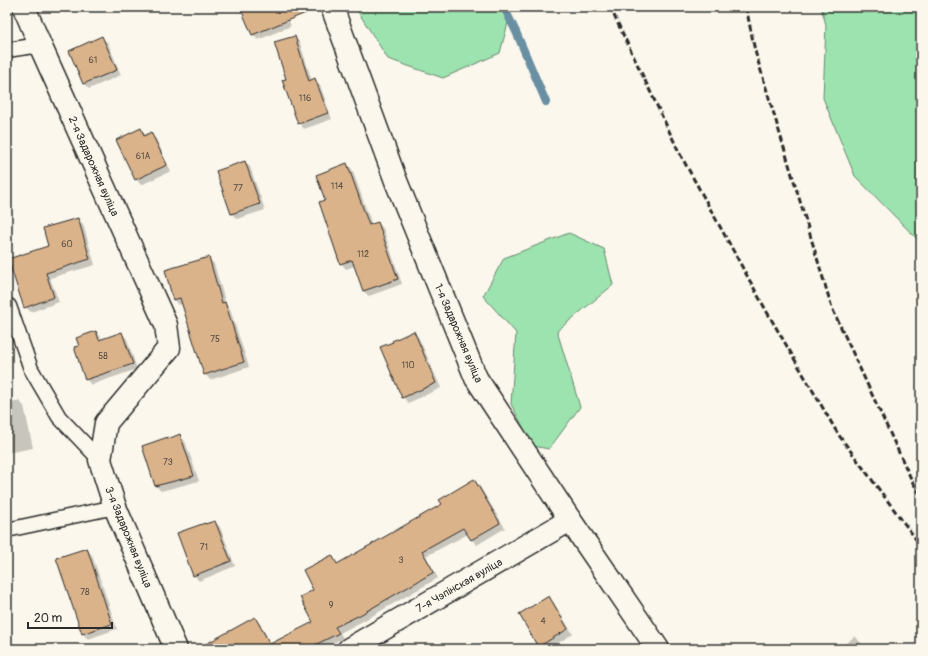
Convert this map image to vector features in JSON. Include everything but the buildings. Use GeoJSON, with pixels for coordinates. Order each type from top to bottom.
{"type":"FeatureCollection","features":[{"type":"Feature","properties":{"kind":"street","name":"2-я Задарожная вуліца"},"geometry":{"type":"LineString","coordinates":[[24,7],[40,46],[166,325]]}},
{"type":"Feature","properties":{"kind":"street","name":"1-я Задарожная вуліца"},"geometry":{"type":"LineString","coordinates":[[332,7],[396,181],[476,378],[658,649]]}},
{"type":"Feature","properties":{"kind":"street","name":"3-я Задарожная вуліца"},"geometry":{"type":"LineString","coordinates":[[166,325],[169,348],[106,423],[100,460],[114,507],[176,649]]}},
{"type":"Feature","properties":{"kind":"street","name":"7-я Чэпінская вуліца"},"geometry":{"type":"LineString","coordinates":[[349,649],[570,520]]}},
{"type":"Feature","properties":{"kind":"lane"},"geometry":{"type":"LineString","coordinates":[[7,50],[40,46]]}},
{"type":"Feature","properties":{"kind":"lane"},"geometry":{"type":"LineString","coordinates":[[9,306],[31,369],[59,417],[100,460]]}},
{"type":"Feature","properties":{"kind":"lane"},"geometry":{"type":"LineString","coordinates":[[7,530],[114,507]]}},
{"type":"Feature","properties":{"kind":"green space"},"geometry":{"type":"Polygon","coordinates":[[[355,7],[505,7],[509,19],[500,53],[443,78],[388,59],[355,7]]]}},
{"type":"Feature","properties":{"kind":"green space"},"geometry":{"type":"Polygon","coordinates":[[[821,7],[921,7],[921,245],[920,242],[855,176],[823,98],[826,25],[821,7]]]}},
{"type":"Feature","properties":{"kind":"green space"},"geometry":{"type":"Polygon","coordinates":[[[569,233],[604,249],[613,285],[557,331],[580,407],[549,449],[533,446],[511,404],[516,333],[483,296],[504,258],[569,233]]]}},
{"type":"Feature","properties":{"kind":"waterway"},"geometry":{"type":"LineString","coordinates":[[504,7],[546,102]]}},
{"type":"Feature","properties":{"kind":"railway"},"geometry":{"type":"LineString","coordinates":[[610,7],[680,154],[767,312],[838,434],[921,546]]}},
{"type":"Feature","properties":{"kind":"railway"},"geometry":{"type":"LineString","coordinates":[[746,7],[755,51],[832,308],[913,483],[921,496]]}}]}
